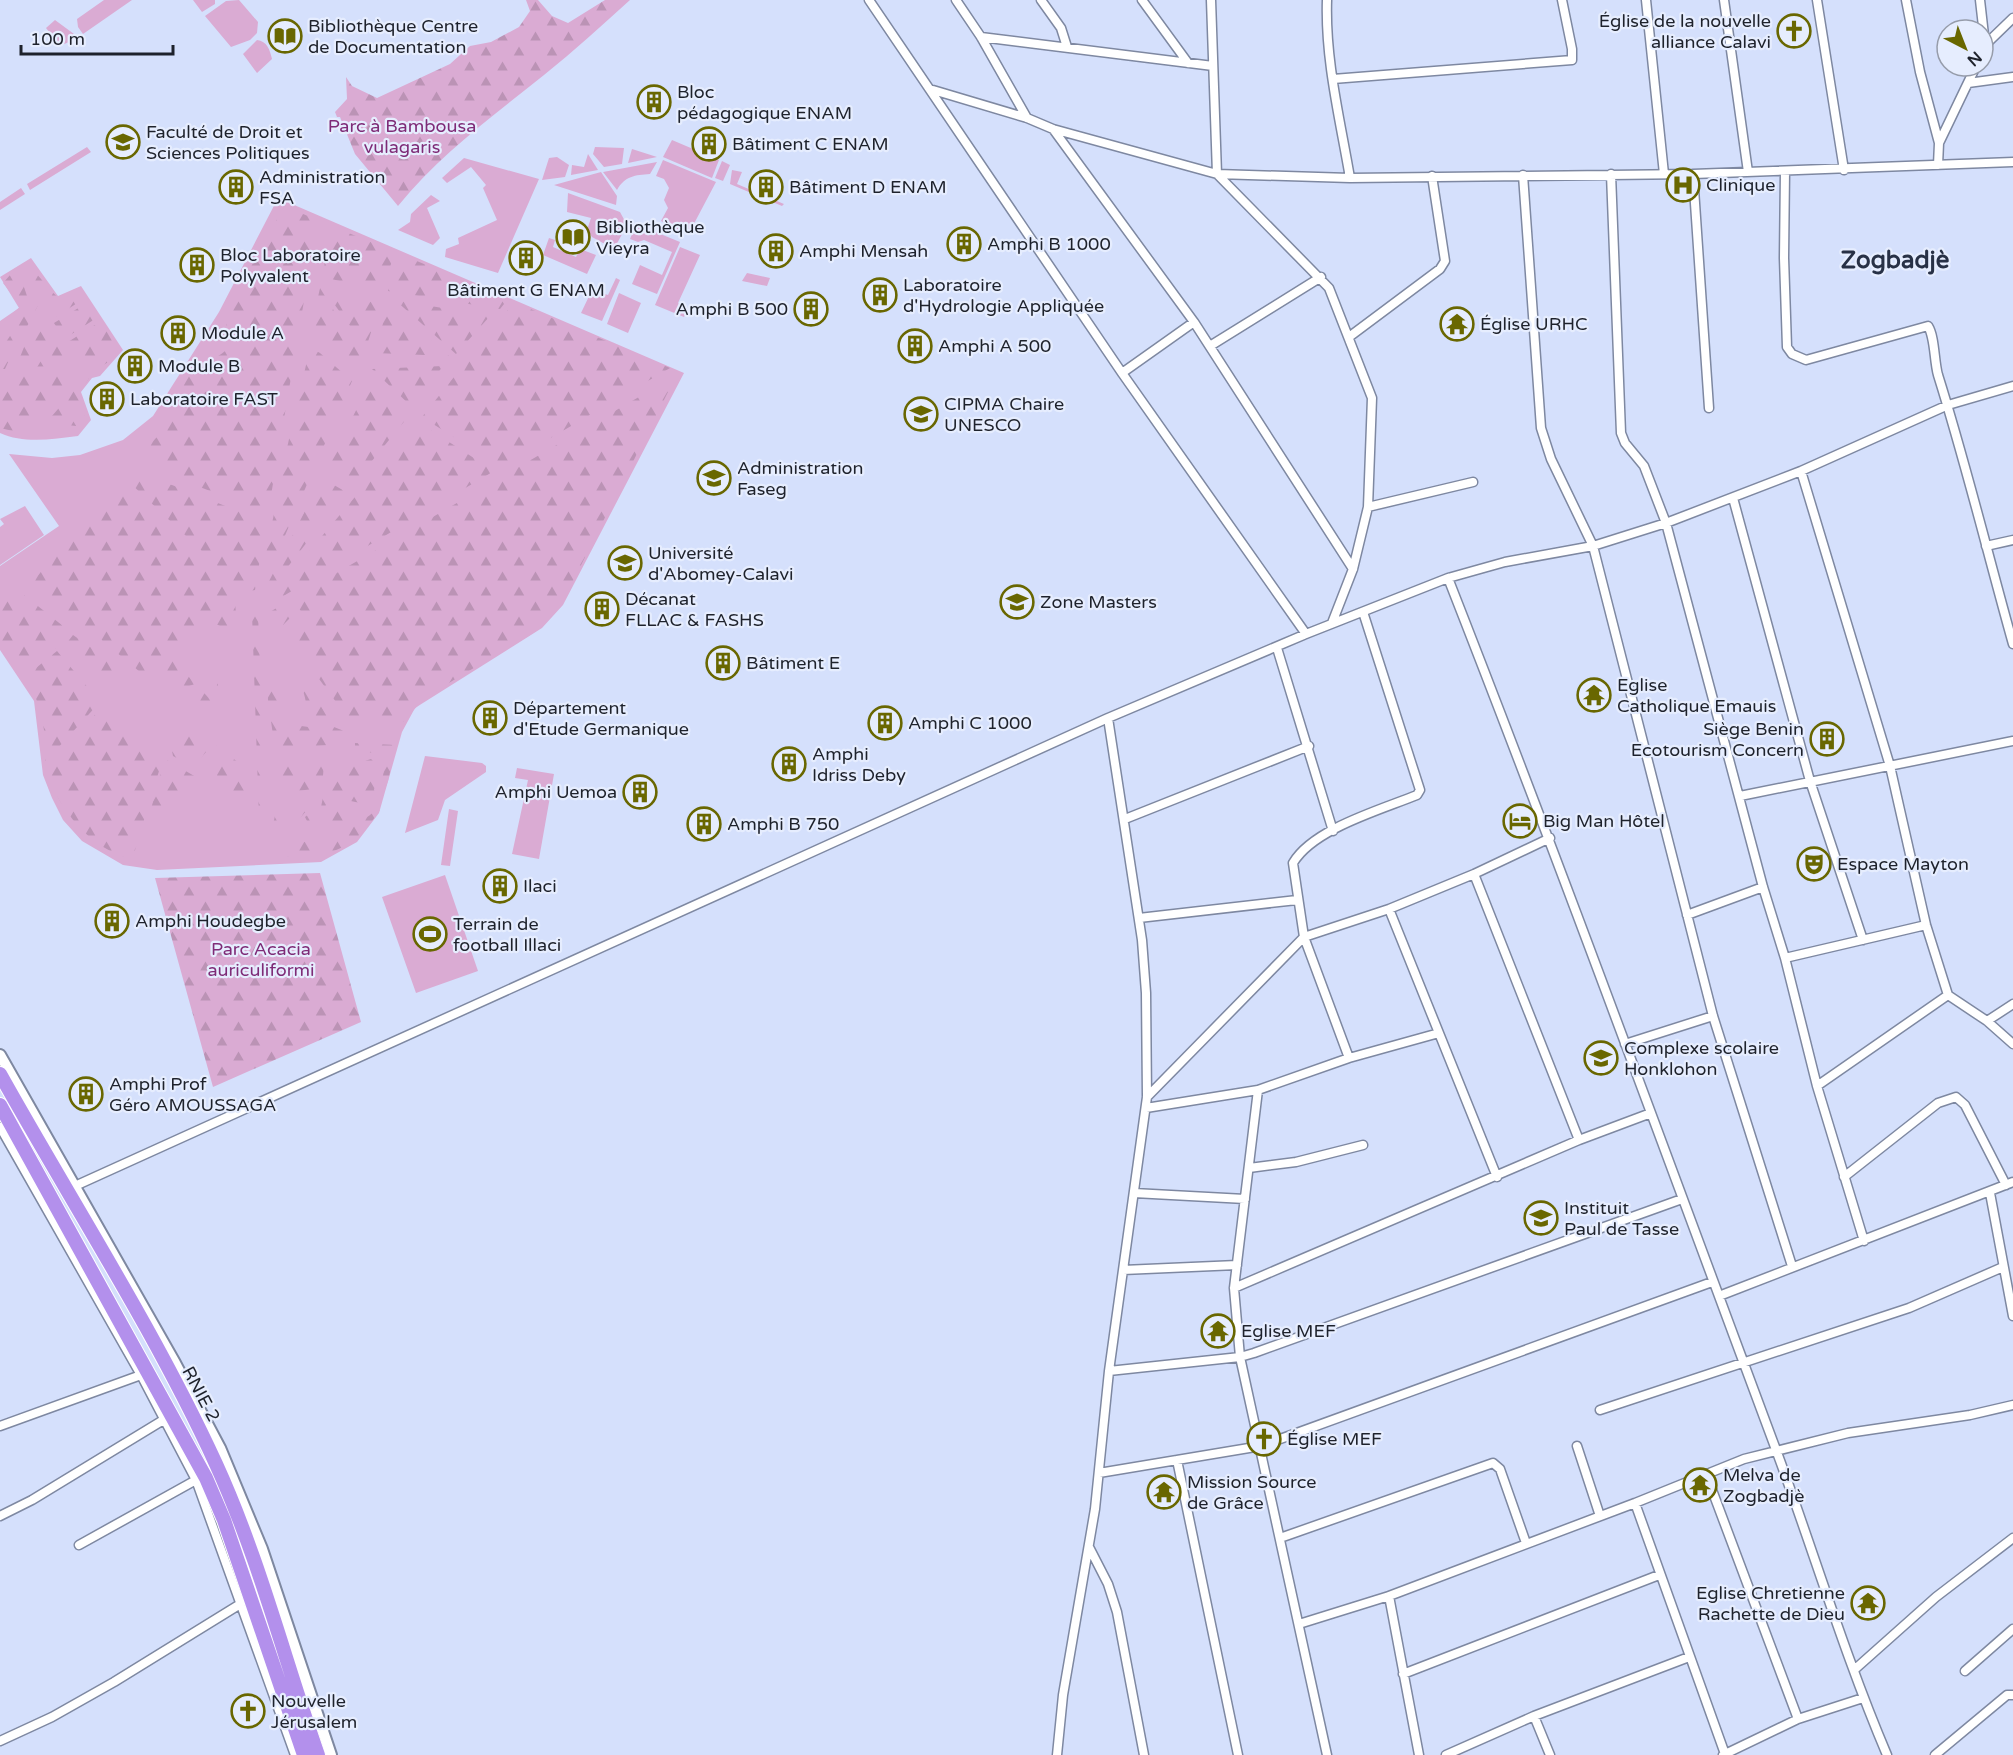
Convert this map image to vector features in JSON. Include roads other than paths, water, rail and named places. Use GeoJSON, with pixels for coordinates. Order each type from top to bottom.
{"type":"FeatureCollection","features":[{"type":"Feature","properties":{"kind":"highway","name":"RNIE 2"},"geometry":{"type":"LineString","coordinates":[[0,1074],[148,1334],[215,1462],[255,1558],[318,1755]]}},
{"type":"Feature","properties":{"kind":"highway","name":"RNIE 2"},"geometry":{"type":"LineString","coordinates":[[0,1105],[206,1478],[224,1520],[304,1755]]}},
{"type":"Feature","properties":{"kind":"street"},"geometry":{"type":"LineString","coordinates":[[869,0],[933,90],[1122,373],[1306,634]]}},
{"type":"Feature","properties":{"kind":"street"},"geometry":{"type":"LineString","coordinates":[[956,0],[981,38],[1027,118]]}},
{"type":"Feature","properties":{"kind":"street"},"geometry":{"type":"LineString","coordinates":[[1041,0],[1061,28],[1067,47]]}},
{"type":"Feature","properties":{"kind":"street"},"geometry":{"type":"LineString","coordinates":[[1142,0],[1188,63]]}},
{"type":"Feature","properties":{"kind":"street"},"geometry":{"type":"LineString","coordinates":[[1211,0],[1217,174],[1321,277],[1336,302],[1373,408],[1368,507],[1353,569],[1332,623]]}},
{"type":"Feature","properties":{"kind":"street"},"geometry":{"type":"LineString","coordinates":[[1327,0],[1326,28],[1350,178]]}},
{"type":"Feature","properties":{"kind":"street"},"geometry":{"type":"LineString","coordinates":[[1333,79],[1572,60],[1572,49],[1562,0]]}},
{"type":"Feature","properties":{"kind":"street"},"geometry":{"type":"LineString","coordinates":[[1646,0],[1664,174]]}},
{"type":"Feature","properties":{"kind":"street"},"geometry":{"type":"LineString","coordinates":[[1724,0],[1748,172]]}},
{"type":"Feature","properties":{"kind":"street"},"geometry":{"type":"LineString","coordinates":[[1817,0],[1844,170]]}},
{"type":"Feature","properties":{"kind":"street"},"geometry":{"type":"LineString","coordinates":[[1906,0],[1920,72],[1939,143],[1938,165]]}},
{"type":"Feature","properties":{"kind":"street"},"geometry":{"type":"LineString","coordinates":[[1980,0],[1982,18]]}},
{"type":"Feature","properties":{"kind":"street"},"geometry":{"type":"LineString","coordinates":[[1995,36],[2013,18]]}},
{"type":"Feature","properties":{"kind":"street"},"geometry":{"type":"LineString","coordinates":[[981,38],[1213,66]]}},
{"type":"Feature","properties":{"kind":"street"},"geometry":{"type":"LineString","coordinates":[[1968,82],[2013,77]]}},
{"type":"Feature","properties":{"kind":"street"},"geometry":{"type":"LineString","coordinates":[[1939,143],[1970,78]]}},
{"type":"Feature","properties":{"kind":"street"},"geometry":{"type":"LineString","coordinates":[[933,90],[1027,118],[1053,129],[1217,174],[1350,178],[1694,174],[2013,162]]}},
{"type":"Feature","properties":{"kind":"street"},"geometry":{"type":"LineString","coordinates":[[1053,129],[1194,322],[1353,569]]}},
{"type":"Feature","properties":{"kind":"street"},"geometry":{"type":"LineString","coordinates":[[1785,171],[1784,258],[1787,347],[1792,354],[1806,360],[1928,326],[1931,331],[1933,358],[2013,644]]}},
{"type":"Feature","properties":{"kind":"street"},"geometry":{"type":"LineString","coordinates":[[1611,174],[1621,433],[1625,443],[1644,466],[1666,523],[1763,887],[1785,958],[1817,1086],[1864,1241]]}},
{"type":"Feature","properties":{"kind":"street"},"geometry":{"type":"LineString","coordinates":[[1694,174],[1708,408]]}},
{"type":"Feature","properties":{"kind":"street"},"geometry":{"type":"LineString","coordinates":[[1523,175],[1541,428],[1551,459],[1593,546],[1713,1016],[1791,1266]]}},
{"type":"Feature","properties":{"kind":"street"},"geometry":{"type":"LineString","coordinates":[[1349,337],[1440,269],[1445,261],[1432,176]]}},
{"type":"Feature","properties":{"kind":"street"},"geometry":{"type":"LineString","coordinates":[[1210,346],[1321,277]]}},
{"type":"Feature","properties":{"kind":"street"},"geometry":{"type":"LineString","coordinates":[[1122,373],[1194,322]]}},
{"type":"Feature","properties":{"kind":"street"},"geometry":{"type":"LineString","coordinates":[[75,1186],[1108,718],[1332,623],[1448,578],[1505,562],[1593,546],[1666,523],[1801,471],[1948,405],[2013,386]]}},
{"type":"Feature","properties":{"kind":"street"},"geometry":{"type":"LineString","coordinates":[[1801,471],[1890,766],[1926,925],[1948,995],[1987,1022],[2013,1044]]}},
{"type":"Feature","properties":{"kind":"street"},"geometry":{"type":"LineString","coordinates":[[1368,507],[1473,482]]}},
{"type":"Feature","properties":{"kind":"street"},"geometry":{"type":"LineString","coordinates":[[1733,498],[1810,781],[1863,940]]}},
{"type":"Feature","properties":{"kind":"street"},"geometry":{"type":"LineString","coordinates":[[1986,546],[2013,540]]}},
{"type":"Feature","properties":{"kind":"street"},"geometry":{"type":"LineString","coordinates":[[1448,578],[1550,838],[1712,1282],[1776,1450],[1863,1698],[1887,1755]]}},
{"type":"Feature","properties":{"kind":"street"},"geometry":{"type":"LineString","coordinates":[[1349,1058],[1304,937],[1293,863],[1300,851],[1333,831],[1417,795],[1420,790],[1364,612]]}},
{"type":"Feature","properties":{"kind":"street"},"geometry":{"type":"LineString","coordinates":[[1277,648],[1309,746],[1333,831]]}},
{"type":"Feature","properties":{"kind":"street"},"geometry":{"type":"LineString","coordinates":[[1057,1755],[1063,1695],[1089,1546],[1099,1473],[1109,1371],[1147,1097],[1146,993],[1139,918],[1108,718]]}},
{"type":"Feature","properties":{"kind":"street"},"geometry":{"type":"LineString","coordinates":[[1740,796],[2013,741]]}},
{"type":"Feature","properties":{"kind":"street"},"geometry":{"type":"LineString","coordinates":[[1125,819],[1309,746]]}},
{"type":"Feature","properties":{"kind":"street"},"geometry":{"type":"LineString","coordinates":[[1147,1097],[1304,937],[1389,909],[1474,874],[1550,838]]}},
{"type":"Feature","properties":{"kind":"street"},"geometry":{"type":"LineString","coordinates":[[1474,874],[1579,1140]]}},
{"type":"Feature","properties":{"kind":"street"},"geometry":{"type":"LineString","coordinates":[[1687,915],[1763,887]]}},
{"type":"Feature","properties":{"kind":"street"},"geometry":{"type":"LineString","coordinates":[[1139,918],[1297,900]]}},
{"type":"Feature","properties":{"kind":"street"},"geometry":{"type":"LineString","coordinates":[[1389,909],[1497,1177]]}},
{"type":"Feature","properties":{"kind":"street"},"geometry":{"type":"LineString","coordinates":[[1785,958],[1926,925]]}},
{"type":"Feature","properties":{"kind":"street"},"geometry":{"type":"LineString","coordinates":[[1817,1086],[1948,995]]}},
{"type":"Feature","properties":{"kind":"street"},"geometry":{"type":"LineString","coordinates":[[1987,1022],[2013,1004]]}},
{"type":"Feature","properties":{"kind":"street"},"geometry":{"type":"LineString","coordinates":[[1625,1044],[1713,1016]]}},
{"type":"Feature","properties":{"kind":"street"},"geometry":{"type":"LineString","coordinates":[[1146,1108],[1258,1090],[1349,1058],[1439,1033]]}},
{"type":"Feature","properties":{"kind":"street"},"geometry":{"type":"LineString","coordinates":[[0,1055],[220,1448],[262,1549],[331,1755]]}},
{"type":"Feature","properties":{"kind":"street"},"geometry":{"type":"LineString","coordinates":[[1258,1090],[1234,1288],[1240,1357],[1327,1755]]}},
{"type":"Feature","properties":{"kind":"street"},"geometry":{"type":"LineString","coordinates":[[1719,1296],[1791,1266],[1864,1241],[2010,1184],[1965,1105],[1956,1097],[1938,1103],[1844,1178]]}},
{"type":"Feature","properties":{"kind":"street"},"geometry":{"type":"LineString","coordinates":[[1234,1288],[1579,1140],[1651,1113]]}},
{"type":"Feature","properties":{"kind":"street"},"geometry":{"type":"LineString","coordinates":[[0,1127],[141,1375],[196,1480],[242,1602],[295,1755]]}},
{"type":"Feature","properties":{"kind":"street"},"geometry":{"type":"LineString","coordinates":[[1249,1168],[1296,1162],[1363,1145]]}},
{"type":"Feature","properties":{"kind":"street"},"geometry":{"type":"LineString","coordinates":[[1134,1193],[1245,1199]]}},
{"type":"Feature","properties":{"kind":"street"},"geometry":{"type":"LineString","coordinates":[[1990,1193],[2013,1316]]}},
{"type":"Feature","properties":{"kind":"street"},"geometry":{"type":"LineString","coordinates":[[1109,1371],[1240,1357],[1682,1199]]}},
{"type":"Feature","properties":{"kind":"street"},"geometry":{"type":"LineString","coordinates":[[1124,1270],[1237,1265]]}},
{"type":"Feature","properties":{"kind":"street"},"geometry":{"type":"LineString","coordinates":[[1600,1410],[1909,1308],[2003,1267]]}},
{"type":"Feature","properties":{"kind":"street"},"geometry":{"type":"LineString","coordinates":[[1099,1473],[1261,1446],[1712,1282]]}},
{"type":"Feature","properties":{"kind":"street"},"geometry":{"type":"LineString","coordinates":[[0,1426],[141,1375]]}},
{"type":"Feature","properties":{"kind":"street"},"geometry":{"type":"LineString","coordinates":[[1299,1624],[1389,1596],[1706,1474],[1776,1450],[1848,1433],[1970,1415],[2013,1405]]}},
{"type":"Feature","properties":{"kind":"street"},"geometry":{"type":"LineString","coordinates":[[0,1516],[32,1500],[165,1419]]}},
{"type":"Feature","properties":{"kind":"street"},"geometry":{"type":"LineString","coordinates":[[1577,1446],[1600,1516]]}},
{"type":"Feature","properties":{"kind":"street"},"geometry":{"type":"LineString","coordinates":[[1177,1460],[1238,1755]]}},
{"type":"Feature","properties":{"kind":"street"},"geometry":{"type":"LineString","coordinates":[[1280,1538],[1493,1463],[1500,1469],[1526,1544]]}},
{"type":"Feature","properties":{"kind":"street"},"geometry":{"type":"LineString","coordinates":[[1706,1474],[1798,1719]]}},
{"type":"Feature","properties":{"kind":"street"},"geometry":{"type":"LineString","coordinates":[[79,1545],[196,1480]]}},
{"type":"Feature","properties":{"kind":"street"},"geometry":{"type":"LineString","coordinates":[[1635,1503],[1724,1754],[1798,1719],[1863,1698]]}},
{"type":"Feature","properties":{"kind":"street"},"geometry":{"type":"LineString","coordinates":[[1854,1671],[1936,1597],[2013,1538]]}},
{"type":"Feature","properties":{"kind":"street"},"geometry":{"type":"LineString","coordinates":[[1089,1546],[1108,1584],[1117,1612],[1144,1755]]}},
{"type":"Feature","properties":{"kind":"street"},"geometry":{"type":"LineString","coordinates":[[1403,1674],[1659,1575]]}},
{"type":"Feature","properties":{"kind":"street"},"geometry":{"type":"LineString","coordinates":[[1389,1596],[1419,1755]]}},
{"type":"Feature","properties":{"kind":"street"},"geometry":{"type":"LineString","coordinates":[[0,1741],[52,1717],[114,1682],[242,1602]]}},
{"type":"Feature","properties":{"kind":"street"},"geometry":{"type":"LineString","coordinates":[[1965,1671],[2013,1629]]}},
{"type":"Feature","properties":{"kind":"street"},"geometry":{"type":"LineString","coordinates":[[1448,1755],[1534,1716],[1689,1657]]}},
{"type":"Feature","properties":{"kind":"street"},"geometry":{"type":"LineString","coordinates":[[1935,1755],[2007,1695],[2013,1695]]}},
{"type":"Feature","properties":{"kind":"street"},"geometry":{"type":"LineString","coordinates":[[1534,1716],[1550,1755]]}},
{"type":"Feature","properties":{"kind":"place","name":"Église de la nouvelle alliance Calavi"},"geometry":{"type":"Point","coordinates":[1794,31]}},
{"type":"Feature","properties":{"kind":"place","name":"Bibliothèque Centre de Documentation"},"geometry":{"type":"Point","coordinates":[285,36]}},
{"type":"Feature","properties":{"kind":"place","name":"Bloc pédagogique ENAM"},"geometry":{"type":"Point","coordinates":[654,102]}},
{"type":"Feature","properties":{"kind":"place","name":"Faculté de Droit et Sciences Politiques"},"geometry":{"type":"Point","coordinates":[123,142]}},
{"type":"Feature","properties":{"kind":"place","name":"Bâtiment C ENAM"},"geometry":{"type":"Point","coordinates":[709,144]}},
{"type":"Feature","properties":{"kind":"place","name":"Clinique"},"geometry":{"type":"Point","coordinates":[1683,185]}},
{"type":"Feature","properties":{"kind":"place","name":"Administration FSA"},"geometry":{"type":"Point","coordinates":[236,187]}},
{"type":"Feature","properties":{"kind":"place","name":"Bâtiment D ENAM"},"geometry":{"type":"Point","coordinates":[766,187]}},
{"type":"Feature","properties":{"kind":"place","name":"Bibliothèque Vieyra"},"geometry":{"type":"Point","coordinates":[573,237]}},
{"type":"Feature","properties":{"kind":"place","name":"Amphi B 1000"},"geometry":{"type":"Point","coordinates":[964,244]}},
{"type":"Feature","properties":{"kind":"place","name":"Amphi Mensah"},"geometry":{"type":"Point","coordinates":[776,251]}},
{"type":"Feature","properties":{"kind":"place","name":"Bâtiment G ENAM"},"geometry":{"type":"Point","coordinates":[526,258]}},
{"type":"Feature","properties":{"kind":"place","name":"Bloc Laboratoire Polyvalent"},"geometry":{"type":"Point","coordinates":[197,265]}},
{"type":"Feature","properties":{"kind":"place","name":"Laboratoire d'Hydrologie Appliquée"},"geometry":{"type":"Point","coordinates":[880,295]}},
{"type":"Feature","properties":{"kind":"place","name":"Amphi B 500"},"geometry":{"type":"Point","coordinates":[811,309]}},
{"type":"Feature","properties":{"kind":"place","name":"Église URHC"},"geometry":{"type":"Point","coordinates":[1457,324]}},
{"type":"Feature","properties":{"kind":"place","name":"Module A"},"geometry":{"type":"Point","coordinates":[178,333]}},
{"type":"Feature","properties":{"kind":"place","name":"Amphi A 500"},"geometry":{"type":"Point","coordinates":[915,346]}},
{"type":"Feature","properties":{"kind":"place","name":"Module B"},"geometry":{"type":"Point","coordinates":[135,366]}},
{"type":"Feature","properties":{"kind":"place","name":"Laboratoire FAST"},"geometry":{"type":"Point","coordinates":[107,399]}},
{"type":"Feature","properties":{"kind":"place","name":"CIPMA Chaire UNESCO"},"geometry":{"type":"Point","coordinates":[921,414]}},
{"type":"Feature","properties":{"kind":"place","name":"Administration Faseg"},"geometry":{"type":"Point","coordinates":[714,478]}},
{"type":"Feature","properties":{"kind":"place","name":"Université d'Abomey-Calavi"},"geometry":{"type":"Point","coordinates":[625,563]}},
{"type":"Feature","properties":{"kind":"place","name":"Zone Masters"},"geometry":{"type":"Point","coordinates":[1017,602]}},
{"type":"Feature","properties":{"kind":"place","name":"Décanat FLLAC & FASHS"},"geometry":{"type":"Point","coordinates":[602,609]}},
{"type":"Feature","properties":{"kind":"place","name":"Bâtiment E"},"geometry":{"type":"Point","coordinates":[723,663]}},
{"type":"Feature","properties":{"kind":"place","name":"Eglise Catholique Emauis"},"geometry":{"type":"Point","coordinates":[1594,695]}},
{"type":"Feature","properties":{"kind":"place","name":"Département d'Etude Germanique"},"geometry":{"type":"Point","coordinates":[490,718]}},
{"type":"Feature","properties":{"kind":"place","name":"Amphi C 1000"},"geometry":{"type":"Point","coordinates":[885,723]}},
{"type":"Feature","properties":{"kind":"place","name":"Siège Benin Ecotourism Concern"},"geometry":{"type":"Point","coordinates":[1827,739]}},
{"type":"Feature","properties":{"kind":"place","name":"Amphi Idriss Deby"},"geometry":{"type":"Point","coordinates":[789,764]}},
{"type":"Feature","properties":{"kind":"place","name":"Amphi Uemoa"},"geometry":{"type":"Point","coordinates":[640,792]}},
{"type":"Feature","properties":{"kind":"place","name":"Big Man Hôtel"},"geometry":{"type":"Point","coordinates":[1520,821]}},
{"type":"Feature","properties":{"kind":"place","name":"Amphi B 750"},"geometry":{"type":"Point","coordinates":[704,824]}},
{"type":"Feature","properties":{"kind":"place","name":"Espace Mayton"},"geometry":{"type":"Point","coordinates":[1814,864]}},
{"type":"Feature","properties":{"kind":"place","name":"Ilaci"},"geometry":{"type":"Point","coordinates":[500,886]}},
{"type":"Feature","properties":{"kind":"place","name":"Amphi Houdegbe"},"geometry":{"type":"Point","coordinates":[112,921]}},
{"type":"Feature","properties":{"kind":"place","name":"Terrain de football Illaci"},"geometry":{"type":"Point","coordinates":[430,934]}},
{"type":"Feature","properties":{"kind":"place","name":"Complexe scolaire Honklohon"},"geometry":{"type":"Point","coordinates":[1601,1058]}},
{"type":"Feature","properties":{"kind":"place","name":"Amphi Prof Géro AMOUSSAGA"},"geometry":{"type":"Point","coordinates":[86,1094]}},
{"type":"Feature","properties":{"kind":"place","name":"Instituit Paul de Tasse"},"geometry":{"type":"Point","coordinates":[1541,1218]}},
{"type":"Feature","properties":{"kind":"place","name":"Eglise MEF"},"geometry":{"type":"Point","coordinates":[1218,1331]}},
{"type":"Feature","properties":{"kind":"place","name":"Église MEF"},"geometry":{"type":"Point","coordinates":[1264,1439]}},
{"type":"Feature","properties":{"kind":"place","name":"Melva de Zogbadjè"},"geometry":{"type":"Point","coordinates":[1700,1485]}},
{"type":"Feature","properties":{"kind":"place","name":"Mission Source de Grâce"},"geometry":{"type":"Point","coordinates":[1164,1492]}},
{"type":"Feature","properties":{"kind":"place","name":"Eglise Chretienne Rachette de Dieu"},"geometry":{"type":"Point","coordinates":[1868,1603]}},
{"type":"Feature","properties":{"kind":"place","name":"Nouvelle Jérusalem"},"geometry":{"type":"Point","coordinates":[248,1711]}},
{"type":"Feature","properties":{"kind":"district","name":"Zogbadjè"},"geometry":{"type":"Point","coordinates":[1895,260]}},
{"type":"Feature","properties":{"kind":"park label","name":"Parc à Bambousa vulagaris"},"geometry":{"type":"Point","coordinates":[402,136]}},
{"type":"Feature","properties":{"kind":"park label","name":"Parc Acacia auriculiformi"},"geometry":{"type":"Point","coordinates":[261,959]}}]}
